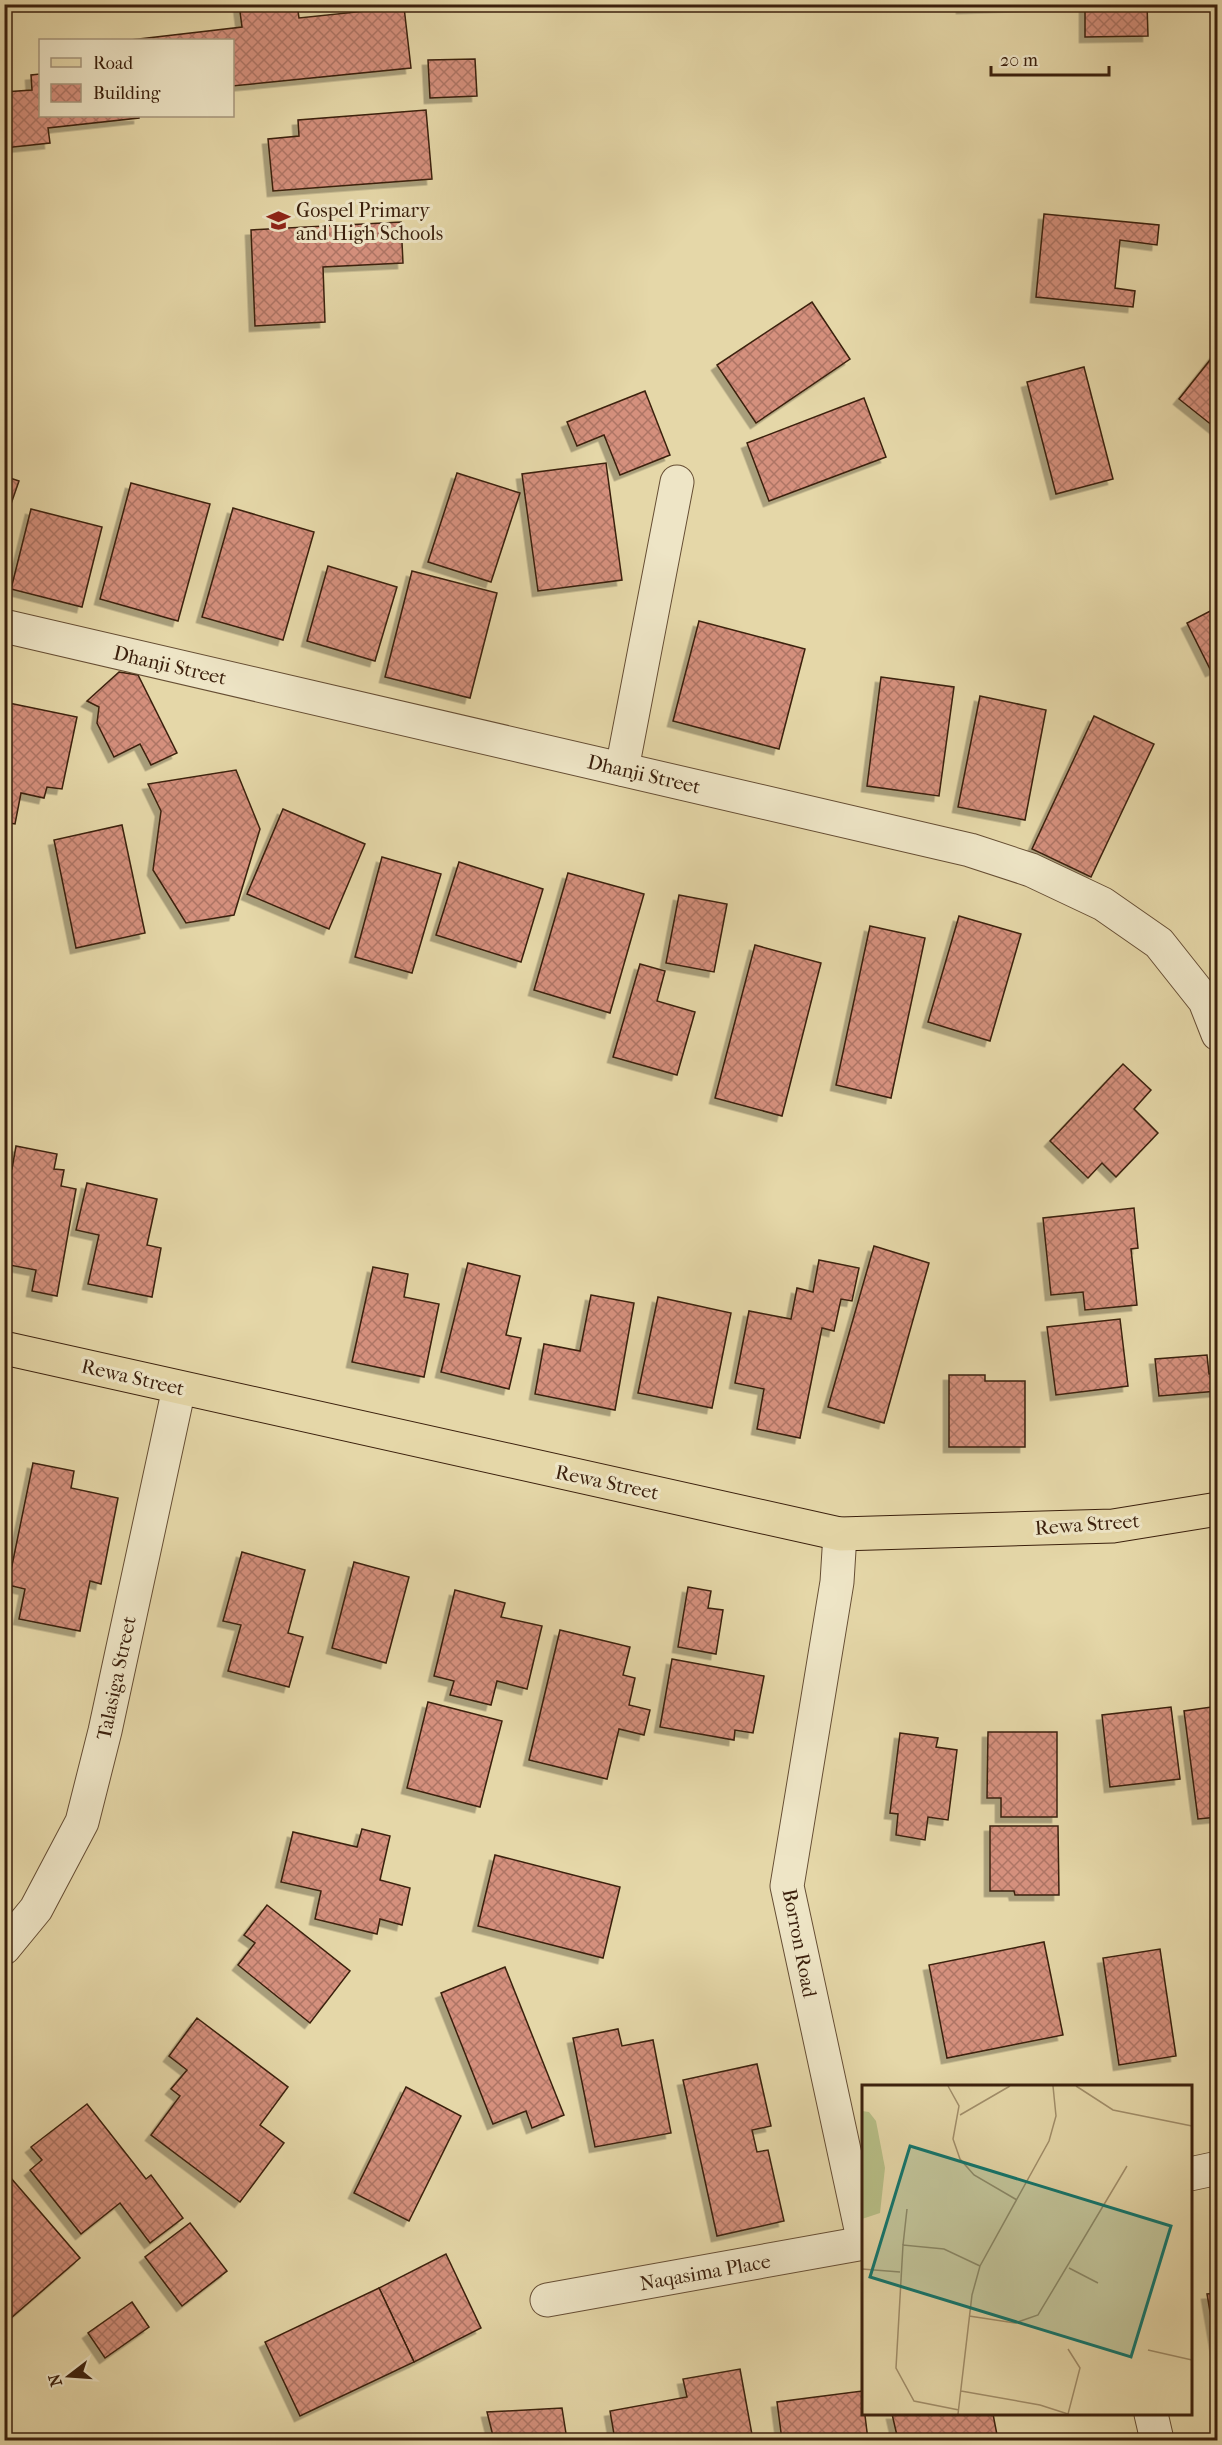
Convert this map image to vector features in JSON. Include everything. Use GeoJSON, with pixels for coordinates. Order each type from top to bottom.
{"type":"FeatureCollection","features":[{"type":"Feature","properties":{"kind":"main road","name":"Rewa Street"},"geometry":{"type":"LineString","coordinates":[[4,1348],[840,1534],[1113,1526],[1218,1509]]}},
{"type":"Feature","properties":{"kind":"street"},"geometry":{"type":"LineString","coordinates":[[622,769],[677,482]]}},
{"type":"Feature","properties":{"kind":"street","name":"Dhanji Street"},"geometry":{"type":"LineString","coordinates":[[4,626],[970,850],[1031,870],[1103,904],[1159,943],[1205,1001],[1218,1034]]}},
{"type":"Feature","properties":{"kind":"street","name":"Talasiga Street"},"geometry":{"type":"LineString","coordinates":[[4,1948],[36,1909],[82,1822],[105,1731],[179,1388]]}},
{"type":"Feature","properties":{"kind":"street","name":"Borron Road"},"geometry":{"type":"LineString","coordinates":[[840,1534],[837,1582],[787,1886],[862,2234]]}},
{"type":"Feature","properties":{"kind":"street"},"geometry":{"type":"LineString","coordinates":[[1192,2174],[1218,2168]]}},
{"type":"Feature","properties":{"kind":"street","name":"Naqasima Place"},"geometry":{"type":"LineString","coordinates":[[547,2300],[862,2243]]}},
{"type":"Feature","properties":{"kind":"street"},"geometry":{"type":"LineString","coordinates":[[1151,2415],[1157,2440]]}},
{"type":"Feature","properties":{"kind":"building"},"geometry":{"type":"Polygon","coordinates":[[[239,4],[297,4],[299,18],[404,7],[411,68],[234,86],[234,39],[139,39],[242,27],[239,4]]]}},
{"type":"Feature","properties":{"kind":"building"},"geometry":{"type":"Polygon","coordinates":[[[962,4],[1043,4],[1043,5],[962,8],[962,4]]]}},
{"type":"Feature","properties":{"kind":"building"},"geometry":{"type":"Polygon","coordinates":[[[1085,4],[1147,4],[1148,36],[1085,37],[1085,4]]]}},
{"type":"Feature","properties":{"kind":"building"},"geometry":{"type":"Polygon","coordinates":[[[475,59],[477,96],[430,98],[428,60],[475,59]]]}},
{"type":"Feature","properties":{"kind":"building"},"geometry":{"type":"Polygon","coordinates":[[[39,74],[39,117],[139,118],[48,128],[50,143],[4,148],[4,92],[32,90],[31,75],[39,74]]]}},
{"type":"Feature","properties":{"kind":"building"},"geometry":{"type":"Polygon","coordinates":[[[426,110],[432,179],[273,191],[268,139],[299,136],[298,120],[426,110]]]}},
{"type":"Feature","properties":{"kind":"building"},"geometry":{"type":"Polygon","coordinates":[[[1044,214],[1159,225],[1157,245],[1120,240],[1115,288],[1135,291],[1133,307],[1036,297],[1044,214]]]}},
{"type":"Feature","properties":{"kind":"building"},"geometry":{"type":"Polygon","coordinates":[[[401,222],[403,263],[323,267],[325,322],[255,326],[251,230],[401,222]]]}},
{"type":"Feature","properties":{"kind":"building"},"geometry":{"type":"Polygon","coordinates":[[[812,302],[850,359],[756,423],[717,365],[812,302]]]}},
{"type":"Feature","properties":{"kind":"building"},"geometry":{"type":"Polygon","coordinates":[[[1218,350],[1218,430],[1179,399],[1218,350]]]}},
{"type":"Feature","properties":{"kind":"building"},"geometry":{"type":"Polygon","coordinates":[[[1084,367],[1113,479],[1056,494],[1027,382],[1084,367]]]}},
{"type":"Feature","properties":{"kind":"building"},"geometry":{"type":"Polygon","coordinates":[[[645,391],[670,455],[620,475],[604,435],[577,446],[567,422],[645,391]]]}},
{"type":"Feature","properties":{"kind":"building"},"geometry":{"type":"Polygon","coordinates":[[[864,398],[886,457],[769,501],[747,443],[864,398]]]}},
{"type":"Feature","properties":{"kind":"building"},"geometry":{"type":"Polygon","coordinates":[[[606,463],[622,580],[538,591],[522,474],[606,463]]]}},
{"type":"Feature","properties":{"kind":"building"},"geometry":{"type":"Polygon","coordinates":[[[457,473],[520,493],[491,582],[428,562],[457,473]]]}},
{"type":"Feature","properties":{"kind":"building"},"geometry":{"type":"Polygon","coordinates":[[[4,476],[19,481],[4,524],[4,476]]]}},
{"type":"Feature","properties":{"kind":"building"},"geometry":{"type":"Polygon","coordinates":[[[131,483],[210,504],[178,621],[100,599],[131,483]]]}},
{"type":"Feature","properties":{"kind":"building"},"geometry":{"type":"Polygon","coordinates":[[[233,508],[314,532],[283,640],[202,617],[233,508]]]}},
{"type":"Feature","properties":{"kind":"building"},"geometry":{"type":"Polygon","coordinates":[[[31,509],[102,527],[82,607],[11,589],[31,509]]]}},
{"type":"Feature","properties":{"kind":"building"},"geometry":{"type":"Polygon","coordinates":[[[328,566],[397,587],[375,661],[307,641],[328,566]]]}},
{"type":"Feature","properties":{"kind":"building"},"geometry":{"type":"Polygon","coordinates":[[[412,571],[497,593],[470,698],[385,677],[412,571]]]}},
{"type":"Feature","properties":{"kind":"building"},"geometry":{"type":"Polygon","coordinates":[[[1218,607],[1218,668],[1211,671],[1187,623],[1218,607]]]}},
{"type":"Feature","properties":{"kind":"building"},"geometry":{"type":"Polygon","coordinates":[[[699,621],[805,649],[779,749],[673,721],[699,621]]]}},
{"type":"Feature","properties":{"kind":"building"},"geometry":{"type":"Polygon","coordinates":[[[119,672],[138,675],[177,753],[151,765],[140,744],[114,757],[97,723],[99,707],[87,701],[119,672]]]}},
{"type":"Feature","properties":{"kind":"building"},"geometry":{"type":"Polygon","coordinates":[[[881,677],[954,687],[939,796],[867,786],[881,677]]]}},
{"type":"Feature","properties":{"kind":"building"},"geometry":{"type":"Polygon","coordinates":[[[980,696],[1046,710],[1025,820],[958,807],[980,696]]]}},
{"type":"Feature","properties":{"kind":"building"},"geometry":{"type":"Polygon","coordinates":[[[4,702],[77,717],[62,789],[47,787],[44,798],[21,793],[15,824],[4,822],[4,702]]]}},
{"type":"Feature","properties":{"kind":"building"},"geometry":{"type":"Polygon","coordinates":[[[1094,716],[1154,744],[1091,877],[1032,849],[1094,716]]]}},
{"type":"Feature","properties":{"kind":"building"},"geometry":{"type":"Polygon","coordinates":[[[236,770],[260,829],[234,915],[186,923],[153,870],[161,811],[148,784],[236,770]]]}},
{"type":"Feature","properties":{"kind":"building"},"geometry":{"type":"Polygon","coordinates":[[[283,809],[365,844],[329,929],[247,894],[283,809]]]}},
{"type":"Feature","properties":{"kind":"building"},"geometry":{"type":"Polygon","coordinates":[[[122,825],[145,933],[76,948],[54,840],[122,825]]]}},
{"type":"Feature","properties":{"kind":"building"},"geometry":{"type":"Polygon","coordinates":[[[382,857],[441,874],[412,973],[355,957],[382,857]]]}},
{"type":"Feature","properties":{"kind":"building"},"geometry":{"type":"Polygon","coordinates":[[[459,862],[543,889],[521,962],[436,935],[459,862]]]}},
{"type":"Feature","properties":{"kind":"building"},"geometry":{"type":"Polygon","coordinates":[[[568,873],[644,894],[610,1013],[534,990],[568,873]]]}},
{"type":"Feature","properties":{"kind":"building"},"geometry":{"type":"Polygon","coordinates":[[[679,895],[727,904],[714,972],[666,963],[679,895]]]}},
{"type":"Feature","properties":{"kind":"building"},"geometry":{"type":"Polygon","coordinates":[[[959,916],[1021,934],[990,1041],[928,1022],[959,916]]]}},
{"type":"Feature","properties":{"kind":"building"},"geometry":{"type":"Polygon","coordinates":[[[870,926],[925,938],[891,1098],[836,1085],[870,926]]]}},
{"type":"Feature","properties":{"kind":"building"},"geometry":{"type":"Polygon","coordinates":[[[755,945],[821,963],[782,1116],[715,1098],[755,945]]]}},
{"type":"Feature","properties":{"kind":"building"},"geometry":{"type":"Polygon","coordinates":[[[640,964],[665,971],[657,1001],[695,1012],[677,1075],[613,1057],[640,964]]]}},
{"type":"Feature","properties":{"kind":"building"},"geometry":{"type":"Polygon","coordinates":[[[1123,1064],[1151,1090],[1134,1109],[1158,1133],[1116,1177],[1102,1163],[1088,1178],[1050,1141],[1123,1064]]]}},
{"type":"Feature","properties":{"kind":"building"},"geometry":{"type":"Polygon","coordinates":[[[16,1146],[57,1154],[54,1169],[64,1170],[61,1186],[76,1189],[57,1296],[32,1291],[36,1270],[4,1264],[4,1168],[12,1169],[16,1146]]]}},
{"type":"Feature","properties":{"kind":"building"},"geometry":{"type":"Polygon","coordinates":[[[87,1183],[157,1199],[147,1245],[161,1248],[152,1297],[88,1284],[99,1235],[76,1230],[87,1183]]]}},
{"type":"Feature","properties":{"kind":"building"},"geometry":{"type":"Polygon","coordinates":[[[1134,1208],[1138,1248],[1131,1249],[1137,1305],[1085,1310],[1083,1292],[1051,1295],[1043,1218],[1134,1208]]]}},
{"type":"Feature","properties":{"kind":"building"},"geometry":{"type":"Polygon","coordinates":[[[874,1246],[929,1263],[884,1423],[828,1407],[874,1246]]]}},
{"type":"Feature","properties":{"kind":"building"},"geometry":{"type":"Polygon","coordinates":[[[819,1260],[859,1268],[852,1301],[841,1299],[834,1331],[822,1328],[800,1438],[757,1429],[764,1389],[735,1383],[749,1311],[791,1319],[797,1288],[813,1292],[819,1260]]]}},
{"type":"Feature","properties":{"kind":"building"},"geometry":{"type":"Polygon","coordinates":[[[468,1263],[520,1276],[506,1335],[521,1338],[509,1389],[441,1372],[468,1263]]]}},
{"type":"Feature","properties":{"kind":"building"},"geometry":{"type":"Polygon","coordinates":[[[373,1267],[408,1274],[404,1297],[439,1304],[424,1377],[352,1362],[373,1267]]]}},
{"type":"Feature","properties":{"kind":"building"},"geometry":{"type":"Polygon","coordinates":[[[591,1295],[634,1303],[615,1410],[535,1394],[544,1344],[580,1351],[591,1295]]]}},
{"type":"Feature","properties":{"kind":"building"},"geometry":{"type":"Polygon","coordinates":[[[658,1297],[731,1313],[712,1408],[638,1393],[658,1297]]]}},
{"type":"Feature","properties":{"kind":"building"},"geometry":{"type":"Polygon","coordinates":[[[1120,1319],[1128,1386],[1056,1395],[1047,1327],[1120,1319]]]}},
{"type":"Feature","properties":{"kind":"building"},"geometry":{"type":"Polygon","coordinates":[[[1207,1355],[1209,1374],[1218,1373],[1218,1391],[1159,1396],[1155,1359],[1207,1355]]]}},
{"type":"Feature","properties":{"kind":"building"},"geometry":{"type":"Polygon","coordinates":[[[949,1375],[985,1375],[985,1381],[1025,1381],[1025,1447],[949,1447],[949,1375]]]}},
{"type":"Feature","properties":{"kind":"building"},"geometry":{"type":"Polygon","coordinates":[[[33,1463],[74,1471],[71,1488],[118,1498],[101,1584],[90,1581],[80,1631],[19,1619],[25,1589],[8,1585],[33,1463]]]}},
{"type":"Feature","properties":{"kind":"building"},"geometry":{"type":"Polygon","coordinates":[[[242,1552],[305,1570],[288,1633],[303,1637],[289,1687],[228,1671],[241,1625],[223,1621],[242,1552]]]}},
{"type":"Feature","properties":{"kind":"building"},"geometry":{"type":"Polygon","coordinates":[[[354,1562],[409,1577],[386,1663],[332,1648],[354,1562]]]}},
{"type":"Feature","properties":{"kind":"building"},"geometry":{"type":"Polygon","coordinates":[[[688,1587],[711,1591],[708,1608],[723,1610],[716,1654],[678,1647],[688,1587]]]}},
{"type":"Feature","properties":{"kind":"building"},"geometry":{"type":"Polygon","coordinates":[[[455,1590],[505,1603],[501,1617],[542,1626],[527,1689],[497,1681],[491,1705],[450,1695],[454,1681],[434,1676],[455,1590]]]}},
{"type":"Feature","properties":{"kind":"building"},"geometry":{"type":"Polygon","coordinates":[[[560,1630],[630,1647],[623,1675],[635,1678],[629,1705],[650,1710],[644,1735],[619,1729],[607,1779],[529,1760],[560,1630]]]}},
{"type":"Feature","properties":{"kind":"building"},"geometry":{"type":"Polygon","coordinates":[[[672,1659],[764,1676],[753,1733],[735,1730],[734,1740],[660,1727],[672,1659]]]}},
{"type":"Feature","properties":{"kind":"building"},"geometry":{"type":"Polygon","coordinates":[[[428,1702],[502,1721],[480,1807],[407,1788],[428,1702]]]}},
{"type":"Feature","properties":{"kind":"building"},"geometry":{"type":"Polygon","coordinates":[[[1218,1706],[1218,1817],[1198,1819],[1184,1711],[1218,1706]]]}},
{"type":"Feature","properties":{"kind":"building"},"geometry":{"type":"Polygon","coordinates":[[[1171,1707],[1180,1779],[1110,1787],[1102,1715],[1171,1707]]]}},
{"type":"Feature","properties":{"kind":"building"},"geometry":{"type":"Polygon","coordinates":[[[988,1732],[1057,1732],[1057,1817],[1001,1817],[1001,1798],[987,1798],[988,1732]]]}},
{"type":"Feature","properties":{"kind":"building"},"geometry":{"type":"Polygon","coordinates":[[[900,1733],[938,1738],[936,1747],[957,1750],[948,1820],[928,1817],[925,1840],[896,1835],[898,1814],[890,1813],[900,1733]]]}},
{"type":"Feature","properties":{"kind":"building"},"geometry":{"type":"Polygon","coordinates":[[[990,1826],[1058,1826],[1059,1895],[1015,1895],[1014,1891],[990,1891],[990,1826]]]}},
{"type":"Feature","properties":{"kind":"building"},"geometry":{"type":"Polygon","coordinates":[[[362,1829],[390,1836],[380,1880],[410,1888],[402,1925],[380,1919],[377,1934],[315,1919],[321,1891],[281,1882],[293,1832],[357,1847],[362,1829]]]}},
{"type":"Feature","properties":{"kind":"building"},"geometry":{"type":"Polygon","coordinates":[[[495,1855],[620,1887],[603,1958],[478,1926],[495,1855]]]}},
{"type":"Feature","properties":{"kind":"building"},"geometry":{"type":"Polygon","coordinates":[[[267,1905],[350,1971],[310,2023],[238,1965],[255,1943],[244,1935],[267,1905]]]}},
{"type":"Feature","properties":{"kind":"building"},"geometry":{"type":"Polygon","coordinates":[[[1044,1942],[1063,2035],[947,2058],[929,1965],[1044,1942]]]}},
{"type":"Feature","properties":{"kind":"building"},"geometry":{"type":"Polygon","coordinates":[[[1160,1949],[1176,2056],[1119,2065],[1103,1958],[1160,1949]]]}},
{"type":"Feature","properties":{"kind":"building"},"geometry":{"type":"Polygon","coordinates":[[[505,1967],[564,2115],[532,2128],[526,2111],[493,2124],[441,1993],[505,1967]]]}},
{"type":"Feature","properties":{"kind":"building"},"geometry":{"type":"Polygon","coordinates":[[[197,2018],[288,2087],[260,2125],[284,2143],[240,2202],[151,2135],[180,2096],[171,2089],[187,2070],[169,2056],[197,2018]]]}},
{"type":"Feature","properties":{"kind":"building"},"geometry":{"type":"Polygon","coordinates":[[[618,2029],[622,2046],[653,2040],[671,2133],[595,2147],[573,2038],[618,2029]]]}},
{"type":"Feature","properties":{"kind":"building"},"geometry":{"type":"Polygon","coordinates":[[[757,2064],[771,2126],[752,2130],[757,2152],[768,2150],[784,2221],[717,2236],[683,2080],[757,2064]]]}},
{"type":"Feature","properties":{"kind":"building"},"geometry":{"type":"Polygon","coordinates":[[[406,2087],[461,2116],[409,2221],[354,2193],[406,2087]]]}},
{"type":"Feature","properties":{"kind":"building"},"geometry":{"type":"Polygon","coordinates":[[[87,2104],[146,2179],[151,2175],[183,2218],[150,2243],[120,2203],[81,2234],[30,2170],[42,2160],[31,2147],[87,2104]]]}},
{"type":"Feature","properties":{"kind":"building"},"geometry":{"type":"Polygon","coordinates":[[[4,2170],[80,2258],[11,2318],[4,2311],[4,2170]]]}},
{"type":"Feature","properties":{"kind":"building"},"geometry":{"type":"Polygon","coordinates":[[[190,2223],[227,2271],[182,2306],[145,2257],[190,2223]]]}},
{"type":"Feature","properties":{"kind":"building"},"geometry":{"type":"Polygon","coordinates":[[[446,2254],[481,2328],[414,2362],[379,2288],[446,2254]]]}},
{"type":"Feature","properties":{"kind":"building"},"geometry":{"type":"Polygon","coordinates":[[[379,2288],[414,2362],[300,2416],[265,2342],[379,2288]]]}},
{"type":"Feature","properties":{"kind":"building"},"geometry":{"type":"Polygon","coordinates":[[[1218,2293],[1218,2359],[1207,2294],[1218,2293]]]}},
{"type":"Feature","properties":{"kind":"building"},"geometry":{"type":"Polygon","coordinates":[[[132,2302],[149,2327],[105,2358],[88,2333],[132,2302]]]}},
{"type":"Feature","properties":{"kind":"building"},"geometry":{"type":"Polygon","coordinates":[[[740,2369],[753,2440],[615,2440],[610,2411],[687,2397],[683,2379],[740,2369]]]}},
{"type":"Feature","properties":{"kind":"building"},"geometry":{"type":"Polygon","coordinates":[[[862,2391],[862,2415],[865,2415],[868,2440],[782,2440],[777,2402],[862,2391]]]}},
{"type":"Feature","properties":{"kind":"building"},"geometry":{"type":"Polygon","coordinates":[[[562,2408],[567,2440],[494,2440],[487,2412],[562,2408]]]}},
{"type":"Feature","properties":{"kind":"building"},"geometry":{"type":"Polygon","coordinates":[[[892,2415],[993,2415],[998,2440],[898,2440],[892,2415]]]}},
{"type":"Feature","properties":{"kind":"building"},"geometry":{"type":"Polygon","coordinates":[[[1042,2434],[1043,2440],[1005,2440],[1042,2434]]]}},
{"type":"Feature","properties":{"kind":"place","name":"Gospel Primary and High Schools"},"geometry":{"type":"Point","coordinates":[278,221]}}]}
